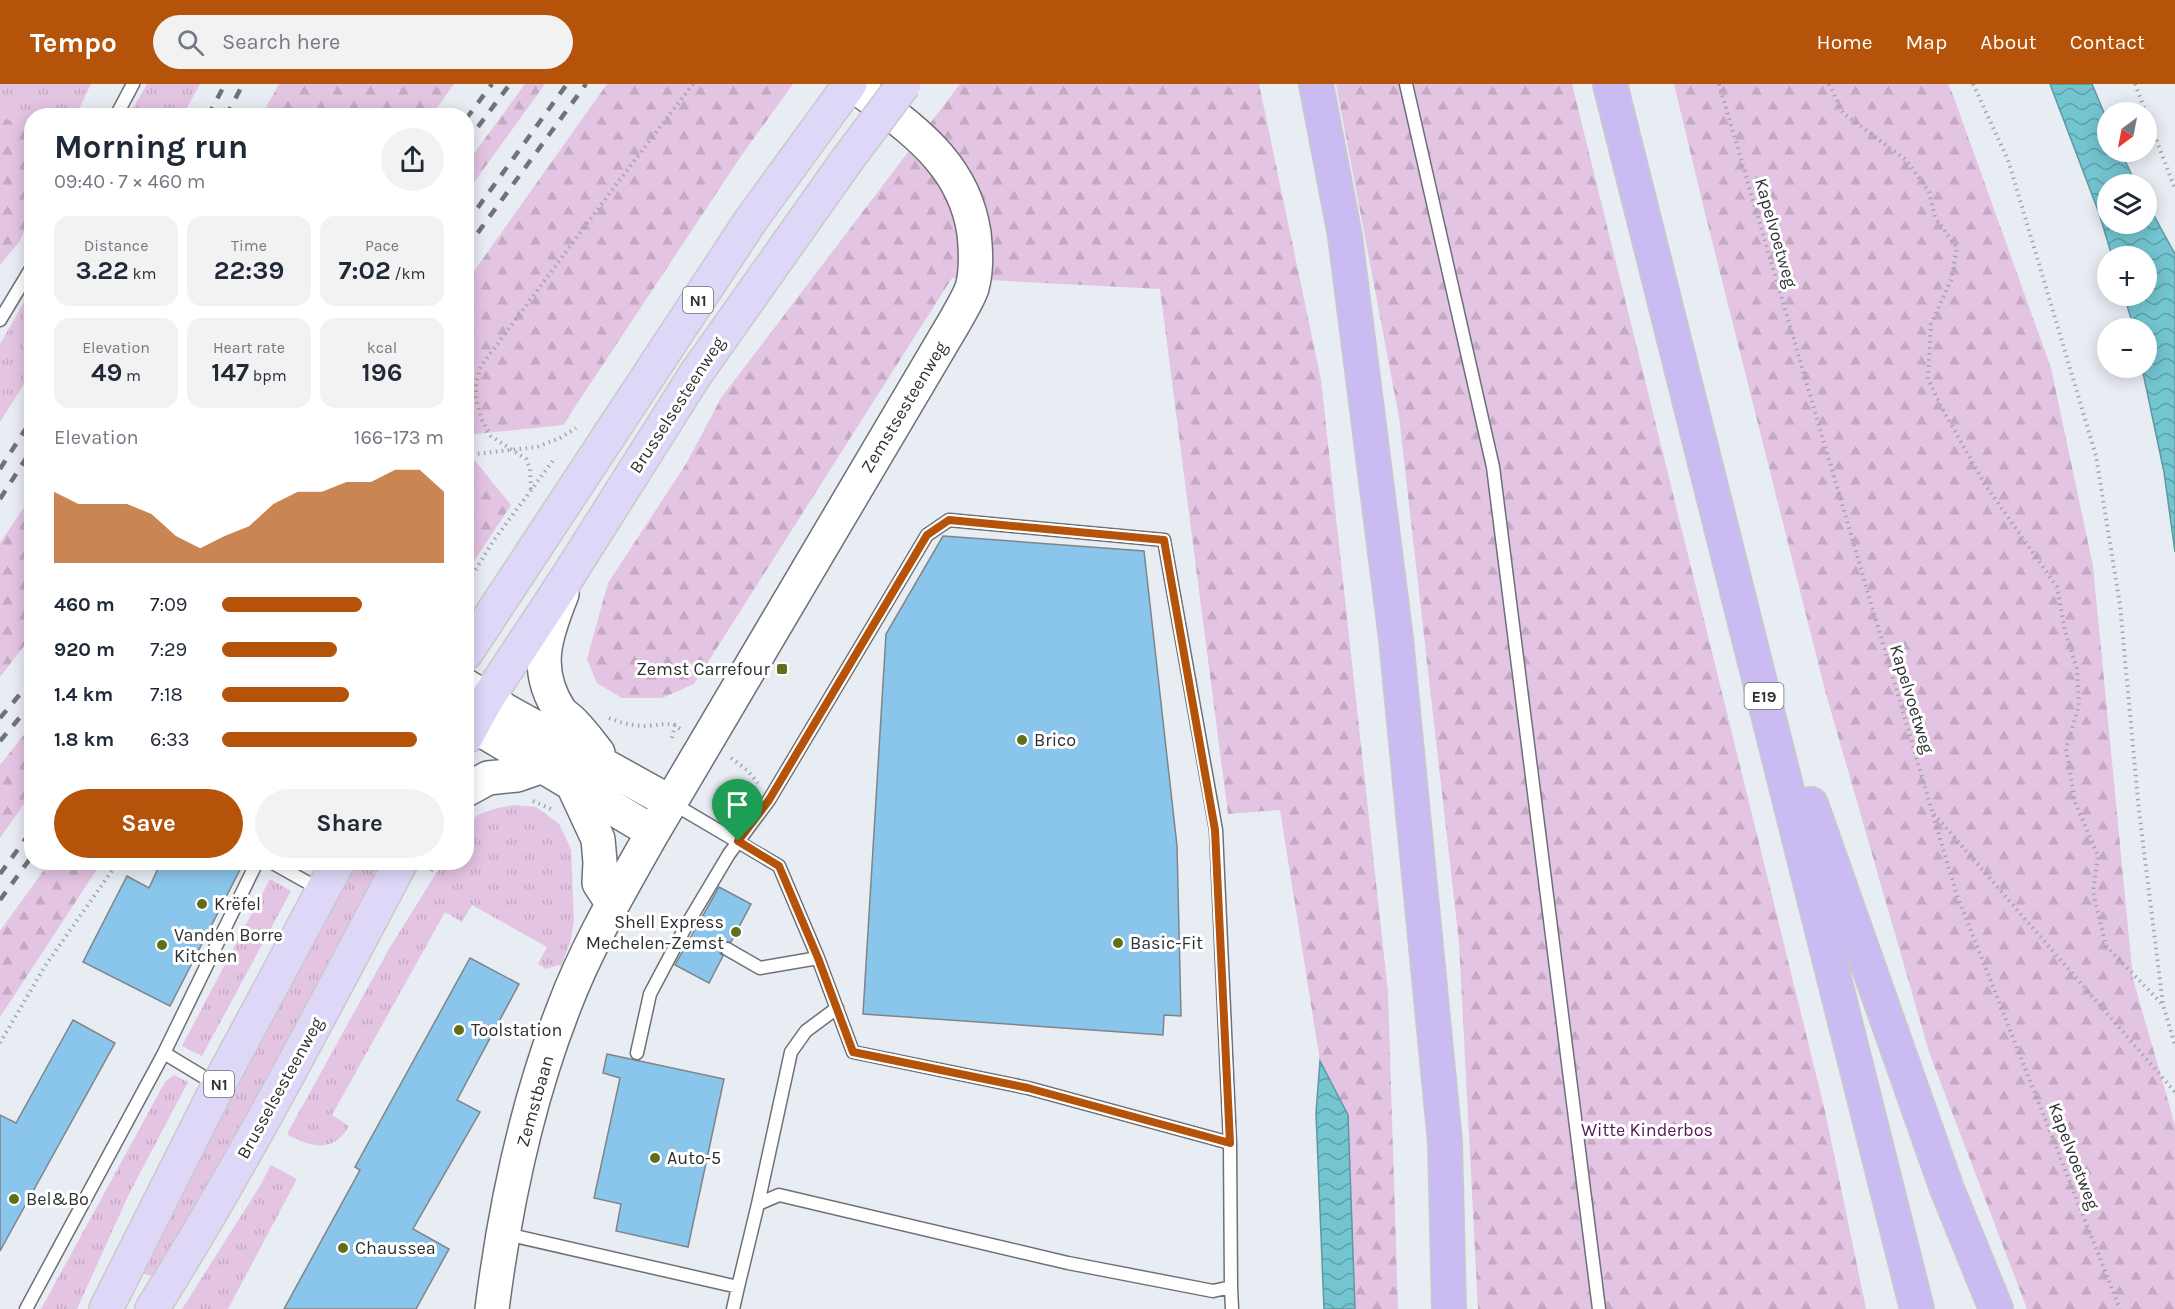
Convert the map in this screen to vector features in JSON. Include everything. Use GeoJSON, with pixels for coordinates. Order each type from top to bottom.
{"type":"FeatureCollection","features":[{"type":"Feature","properties":{"kind":"highway"},"geometry":{"type":"LineString","coordinates":[[1316,84],[1346,236],[1396,639],[1445,1142],[1449,1309]]}},
{"type":"Feature","properties":{"kind":"highway","name":"E19"},"geometry":{"type":"LineString","coordinates":[[1610,84],[1917,1309]]}},
{"type":"Feature","properties":{"kind":"highway"},"geometry":{"type":"LineString","coordinates":[[1744,617],[1947,1189],[1996,1309]]}},
{"type":"Feature","properties":{"kind":"main road","name":"N1"},"geometry":{"type":"LineString","coordinates":[[474,641],[751,220],[851,84]]}},
{"type":"Feature","properties":{"kind":"main road","name":"Brusselsesteenweg"},"geometry":{"type":"LineString","coordinates":[[474,710],[570,573],[695,375],[847,160],[904,84]]}},
{"type":"Feature","properties":{"kind":"main road","name":"Brusselsesteenweg"},"geometry":{"type":"LineString","coordinates":[[152,1309],[189,1250],[254,1135],[397,870]]}},
{"type":"Feature","properties":{"kind":"main road","name":"N1"},"geometry":{"type":"LineString","coordinates":[[106,1309],[218,1086],[330,876]]}},
{"type":"Feature","properties":{"kind":"street","name":"Zemstsesteenweg"},"geometry":{"type":"LineString","coordinates":[[704,743],[955,321],[971,290],[976,270],[971,216],[961,190],[947,165],[924,140],[851,84]]}},
{"type":"Feature","properties":{"kind":"street"},"geometry":{"type":"LineString","coordinates":[[570,573],[546,644],[543,668],[545,679],[561,712],[587,738],[609,769]]}},
{"type":"Feature","properties":{"kind":"street"},"geometry":{"type":"LineString","coordinates":[[474,714],[543,766],[653,831]]}},
{"type":"Feature","properties":{"kind":"street"},"geometry":{"type":"LineString","coordinates":[[474,714],[609,769],[670,802]]}},
{"type":"Feature","properties":{"kind":"street","name":"Zemstbaan"},"geometry":{"type":"LineString","coordinates":[[492,1309],[502,1233],[534,1092],[564,1006],[612,903],[704,743]]}},
{"type":"Feature","properties":{"kind":"street"},"geometry":{"type":"LineString","coordinates":[[474,786],[488,778],[517,775],[543,766]]}},
{"type":"Feature","properties":{"kind":"street"},"geometry":{"type":"LineString","coordinates":[[572,783],[598,839],[599,883],[612,903]]}},
{"type":"Feature","properties":{"kind":"lane"},"geometry":{"type":"LineString","coordinates":[[120,108],[133,84]]}},
{"type":"Feature","properties":{"kind":"lane"},"geometry":{"type":"LineString","coordinates":[[1406,84],[1493,467],[1599,1309]]}},
{"type":"Feature","properties":{"kind":"lane"},"geometry":{"type":"LineString","coordinates":[[0,320],[24,280]]}},
{"type":"Feature","properties":{"kind":"lane"},"geometry":{"type":"LineString","coordinates":[[637,1053],[650,994],[690,928],[729,854],[769,800],[927,535],[949,520],[1164,540],[1215,830],[1230,1143],[1232,1309]]}},
{"type":"Feature","properties":{"kind":"lane"},"geometry":{"type":"LineString","coordinates":[[670,802],[779,866],[818,958],[853,1052],[1028,1088],[1230,1143]]}},
{"type":"Feature","properties":{"kind":"lane"},"geometry":{"type":"LineString","coordinates":[[26,1309],[164,1053],[253,870]]}},
{"type":"Feature","properties":{"kind":"lane"},"geometry":{"type":"LineString","coordinates":[[305,870],[330,876]]}},
{"type":"Feature","properties":{"kind":"lane"},"geometry":{"type":"LineString","coordinates":[[727,949],[760,968],[818,958]]}},
{"type":"Feature","properties":{"kind":"lane"},"geometry":{"type":"LineString","coordinates":[[733,1309],[790,1053],[806,1031],[837,1008]]}},
{"type":"Feature","properties":{"kind":"lane"},"geometry":{"type":"LineString","coordinates":[[164,1053],[218,1086]]}},
{"type":"Feature","properties":{"kind":"lane"},"geometry":{"type":"LineString","coordinates":[[758,1204],[779,1195],[1090,1268],[1213,1291],[1231,1287]]}},
{"type":"Feature","properties":{"kind":"lane"},"geometry":{"type":"LineString","coordinates":[[502,1233],[738,1287]]}},
{"type":"Feature","properties":{"kind":"path"},"geometry":{"type":"LineString","coordinates":[[531,490],[530,469],[526,459],[491,436],[482,420],[476,400],[476,383],[481,366],[693,84]]}},
{"type":"Feature","properties":{"kind":"path","name":"Kapelvoetweg"},"geometry":{"type":"LineString","coordinates":[[1719,84],[1956,893],[2120,1309]]}},
{"type":"Feature","properties":{"kind":"path"},"geometry":{"type":"LineString","coordinates":[[1829,84],[1843,114],[1906,160],[1929,192],[1935,217],[1957,248],[1951,280],[1931,324],[1928,379],[1986,486],[2057,587],[2076,669],[2079,706],[2066,748],[2075,802],[2098,856],[2093,892],[2106,946],[2163,1005]]}},
{"type":"Feature","properties":{"kind":"path"},"geometry":{"type":"LineString","coordinates":[[1974,84],[2008,160],[2096,456],[2120,605],[2139,811],[2163,1005],[2175,1045]]}},
{"type":"Feature","properties":{"kind":"path"},"geometry":{"type":"LineString","coordinates":[[2135,84],[2175,189]]}},
{"type":"Feature","properties":{"kind":"path"},"geometry":{"type":"LineString","coordinates":[[474,455],[537,447],[560,438],[582,424],[575,434]]}},
{"type":"Feature","properties":{"kind":"path"},"geometry":{"type":"LineString","coordinates":[[474,572],[494,540],[560,452]]}},
{"type":"Feature","properties":{"kind":"path"},"geometry":{"type":"LineString","coordinates":[[601,714],[621,723],[649,726],[663,723],[675,725]]}},
{"type":"Feature","properties":{"kind":"path"},"geometry":{"type":"LineString","coordinates":[[526,800],[550,808],[558,815]]}},
{"type":"Feature","properties":{"kind":"path"},"geometry":{"type":"LineString","coordinates":[[1932,811],[2175,1092]]}},
{"type":"Feature","properties":{"kind":"path"},"geometry":{"type":"LineString","coordinates":[[0,1043],[45,966],[112,870]]}},
{"type":"Feature","properties":{"kind":"green space"},"geometry":{"type":"Polygon","coordinates":[[[0,84],[91,84],[79,108],[24,108],[24,123],[0,118],[0,84]]]}},
{"type":"Feature","properties":{"kind":"green space"},"geometry":{"type":"Polygon","coordinates":[[[147,84],[200,84],[187,108],[133,108],[147,84]]]}},
{"type":"Feature","properties":{"kind":"green space"},"geometry":{"type":"Polygon","coordinates":[[[279,84],[454,84],[437,108],[266,108],[279,84]]]}},
{"type":"Feature","properties":{"kind":"green space"},"geometry":{"type":"Polygon","coordinates":[[[525,84],[545,84],[474,182],[474,153],[525,84]]]}},
{"type":"Feature","properties":{"kind":"green space"},"geometry":{"type":"Polygon","coordinates":[[[607,84],[793,84],[741,156],[563,425],[474,434],[474,271],[607,84]]]}},
{"type":"Feature","properties":{"kind":"green space"},"geometry":{"type":"Polygon","coordinates":[[[960,84],[1259,84],[1321,380],[1388,992],[1398,1309],[1354,1309],[1348,1115],[1320,1061],[1280,810],[1228,814],[1160,289],[952,278],[694,684],[662,698],[622,698],[597,683],[587,659],[608,583],[686,464],[721,398],[960,84]]]}},
{"type":"Feature","properties":{"kind":"green space","name":"Witte Kinderbos"},"geometry":{"type":"Polygon","coordinates":[[[1336,84],[1572,84],[1825,1111],[1866,1309],[1478,1309],[1459,942],[1399,417],[1336,84]]]}},
{"type":"Feature","properties":{"kind":"green space"},"geometry":{"type":"Polygon","coordinates":[[[1674,84],[1948,84],[1953,95],[2051,368],[2093,566],[2133,979],[2175,1125],[2175,1309],[2027,1309],[1929,1052],[1826,694],[1674,84]]]}},
{"type":"Feature","properties":{"kind":"green space"},"geometry":{"type":"Polygon","coordinates":[[[0,118],[24,123],[24,232],[20,241],[0,265],[0,118]]]}},
{"type":"Feature","properties":{"kind":"green space"},"geometry":{"type":"Polygon","coordinates":[[[24,302],[24,384],[0,422],[0,344],[24,302]]]}},
{"type":"Feature","properties":{"kind":"green space"},"geometry":{"type":"Polygon","coordinates":[[[474,460],[511,505],[474,561],[474,460]]]}},
{"type":"Feature","properties":{"kind":"green space"},"geometry":{"type":"Polygon","coordinates":[[[24,507],[24,646],[0,677],[0,543],[24,507]]]}},
{"type":"Feature","properties":{"kind":"green space"},"geometry":{"type":"Polygon","coordinates":[[[24,735],[24,804],[0,838],[0,765],[24,735]]]}},
{"type":"Feature","properties":{"kind":"green space"},"geometry":{"type":"Polygon","coordinates":[[[514,805],[536,807],[559,824],[571,849],[574,919],[571,940],[561,966],[546,969],[538,964],[547,947],[472,905],[462,922],[445,912],[332,1115],[349,1126],[343,1135],[329,1144],[313,1145],[287,1134],[389,949],[438,870],[474,870],[474,818],[494,809],[514,805]]]}},
{"type":"Feature","properties":{"kind":"green space"},"geometry":{"type":"Polygon","coordinates":[[[44,870],[96,870],[0,1017],[0,931],[44,870]]]}},
{"type":"Feature","properties":{"kind":"green space"},"geometry":{"type":"Polygon","coordinates":[[[353,870],[382,870],[202,1198],[155,1274],[152,1276],[144,1274],[142,1271],[219,1116],[353,870]]]}},
{"type":"Feature","properties":{"kind":"green space"},"geometry":{"type":"Polygon","coordinates":[[[270,879],[291,891],[202,1056],[182,1046],[270,879]]]}},
{"type":"Feature","properties":{"kind":"green space"},"geometry":{"type":"Polygon","coordinates":[[[174,1075],[188,1082],[129,1194],[77,1309],[41,1309],[165,1082],[174,1075]]]}},
{"type":"Feature","properties":{"kind":"green space"},"geometry":{"type":"Polygon","coordinates":[[[271,1165],[297,1179],[228,1309],[182,1309],[260,1186],[271,1165]]]}},
{"type":"Feature","properties":{"kind":"water"},"geometry":{"type":"Polygon","coordinates":[[[2050,84],[2092,84],[2100,102],[2097,102],[2097,162],[2126,162],[2131,174],[2097,174],[2097,208],[2050,84]]]}},
{"type":"Feature","properties":{"kind":"water"},"geometry":{"type":"Polygon","coordinates":[[[2157,221],[2175,254],[2175,552],[2164,472],[2144,378],[2157,378],[2157,318],[2131,318],[2127,306],[2157,306],[2157,246],[2109,246],[2105,234],[2157,234],[2157,221]]]}},
{"type":"Feature","properties":{"kind":"water"},"geometry":{"type":"Polygon","coordinates":[[[1320,1061],[1348,1115],[1355,1309],[1324,1309],[1316,1113],[1320,1061]]]}},
{"type":"Feature","properties":{"kind":"building","name":"Brico"},"geometry":{"type":"Polygon","coordinates":[[[943,536],[1144,551],[1177,846],[1181,1016],[1164,1015],[1163,1035],[863,1014],[886,634],[943,536]]]}},
{"type":"Feature","properties":{"kind":"building"},"geometry":{"type":"Polygon","coordinates":[[[157,870],[240,870],[170,1006],[83,962],[127,876],[149,888],[157,870]]]}},
{"type":"Feature","properties":{"kind":"building"},"geometry":{"type":"Polygon","coordinates":[[[719,887],[751,904],[731,942],[723,942],[720,945],[720,953],[723,956],[709,983],[675,965],[719,887]]]}},
{"type":"Feature","properties":{"kind":"building"},"geometry":{"type":"Polygon","coordinates":[[[470,958],[519,984],[457,1100],[480,1112],[413,1229],[449,1249],[416,1309],[284,1309],[360,1170],[355,1167],[470,958]]]}},
{"type":"Feature","properties":{"kind":"building"},"geometry":{"type":"Polygon","coordinates":[[[73,1020],[115,1043],[0,1251],[0,1115],[16,1123],[73,1020]]]}},
{"type":"Feature","properties":{"kind":"building","name":"Auto-5"},"geometry":{"type":"Polygon","coordinates":[[[607,1054],[724,1079],[688,1247],[616,1231],[621,1204],[594,1198],[620,1078],[603,1073],[607,1054]]]}},
{"type":"Feature","properties":{"kind":"railway"},"geometry":{"type":"LineString","coordinates":[[212,108],[225,84]]}},
{"type":"Feature","properties":{"kind":"railway"},"geometry":{"type":"LineString","coordinates":[[230,108],[243,84]]}},
{"type":"Feature","properties":{"kind":"railway"},"geometry":{"type":"LineString","coordinates":[[474,108],[492,84]]}},
{"type":"Feature","properties":{"kind":"railway"},"geometry":{"type":"LineString","coordinates":[[474,132],[510,84]]}},
{"type":"Feature","properties":{"kind":"railway"},"geometry":{"type":"LineString","coordinates":[[474,213],[567,84]]}},
{"type":"Feature","properties":{"kind":"railway"},"geometry":{"type":"LineString","coordinates":[[474,238],[586,84]]}},
{"type":"Feature","properties":{"kind":"railway"},"geometry":{"type":"LineString","coordinates":[[0,469],[24,432]]}},
{"type":"Feature","properties":{"kind":"railway"},"geometry":{"type":"LineString","coordinates":[[0,499],[24,462]]}},
{"type":"Feature","properties":{"kind":"railway"},"geometry":{"type":"LineString","coordinates":[[0,718],[24,690]]}},
{"type":"Feature","properties":{"kind":"railway"},"geometry":{"type":"LineString","coordinates":[[0,741],[24,712]]}},
{"type":"Feature","properties":{"kind":"railway"},"geometry":{"type":"LineString","coordinates":[[0,874],[24,841]]}},
{"type":"Feature","properties":{"kind":"railway"},"geometry":{"type":"LineString","coordinates":[[0,900],[24,867]]}},
{"type":"Feature","properties":{"kind":"place","name":"Zemst Carrefour"},"geometry":{"type":"Point","coordinates":[782,669]}},
{"type":"Feature","properties":{"kind":"place","name":"Brico"},"geometry":{"type":"Point","coordinates":[1022,740]}},
{"type":"Feature","properties":{"kind":"place","name":"Krëfel"},"geometry":{"type":"Point","coordinates":[202,904]}},
{"type":"Feature","properties":{"kind":"place","name":"Shell Express Mechelen-Zemst"},"geometry":{"type":"Point","coordinates":[736,932]}},
{"type":"Feature","properties":{"kind":"place","name":"Basic-Fit"},"geometry":{"type":"Point","coordinates":[1118,943]}},
{"type":"Feature","properties":{"kind":"place","name":"Vanden Borre Kitchen"},"geometry":{"type":"Point","coordinates":[162,945]}},
{"type":"Feature","properties":{"kind":"place","name":"Toolstation"},"geometry":{"type":"Point","coordinates":[459,1030]}},
{"type":"Feature","properties":{"kind":"place","name":"Auto-5"},"geometry":{"type":"Point","coordinates":[655,1158]}},
{"type":"Feature","properties":{"kind":"place","name":"Bel&Bo"},"geometry":{"type":"Point","coordinates":[14,1199]}},
{"type":"Feature","properties":{"kind":"place","name":"Chaussea"},"geometry":{"type":"Point","coordinates":[343,1248]}},
{"type":"Feature","properties":{"kind":"route"},"geometry":{"type":"LineString","coordinates":[[949,520],[1164,540],[1215,830],[1230,1143],[1028,1088],[853,1052],[818,958],[779,866],[738,841],[769,800],[927,535],[949,520]]}}]}
